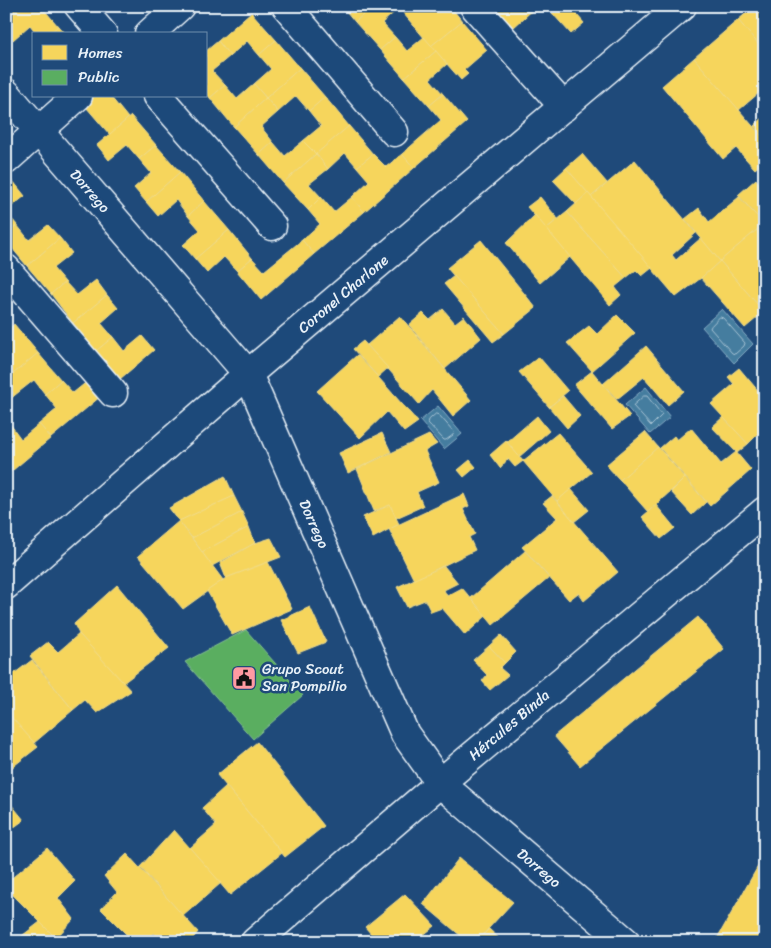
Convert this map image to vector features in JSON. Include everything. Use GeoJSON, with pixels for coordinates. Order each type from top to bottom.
{"type":"FeatureCollection","features":[{"type":"Feature","properties":{"kind":"street"},"geometry":{"type":"LineString","coordinates":[[79,6],[101,32]]}},
{"type":"Feature","properties":{"kind":"street"},"geometry":{"type":"LineString","coordinates":[[151,32],[180,6]]}},
{"type":"Feature","properties":{"kind":"street"},"geometry":{"type":"LineString","coordinates":[[286,6],[394,132]]}},
{"type":"Feature","properties":{"kind":"street"},"geometry":{"type":"LineString","coordinates":[[474,6],[564,106]]}},
{"type":"Feature","properties":{"kind":"street","name":"Coronel Charlone"},"geometry":{"type":"LineString","coordinates":[[6,585],[248,374],[682,6]]}},
{"type":"Feature","properties":{"kind":"street","name":"Dorrego"},"geometry":{"type":"LineString","coordinates":[[6,93],[248,374],[405,734],[440,783],[626,942]]}},
{"type":"Feature","properties":{"kind":"street"},"geometry":{"type":"LineString","coordinates":[[6,160],[76,98]]}},
{"type":"Feature","properties":{"kind":"street"},"geometry":{"type":"LineString","coordinates":[[160,98],[272,226]]}},
{"type":"Feature","properties":{"kind":"street"},"geometry":{"type":"LineString","coordinates":[[6,269],[113,393]]}},
{"type":"Feature","properties":{"kind":"street","name":"Hércules Binda"},"geometry":{"type":"LineString","coordinates":[[255,942],[440,783],[765,511]]}},
{"type":"Feature","properties":{"kind":"water"},"geometry":{"type":"Polygon","coordinates":[[[722,309],[753,344],[734,363],[702,327],[722,309]]]}},
{"type":"Feature","properties":{"kind":"water"},"geometry":{"type":"Polygon","coordinates":[[[646,387],[670,417],[650,434],[625,405],[646,387]]]}},
{"type":"Feature","properties":{"kind":"water"},"geometry":{"type":"Polygon","coordinates":[[[438,406],[462,434],[444,449],[420,421],[438,406]]]}},
{"type":"Feature","properties":{"kind":"building: Homes"},"geometry":{"type":"Polygon","coordinates":[[[6,6],[24,6],[6,21],[6,6]]]}},
{"type":"Feature","properties":{"kind":"building: Homes"},"geometry":{"type":"Polygon","coordinates":[[[24,6],[41,6],[58,26],[51,32],[35,32],[30,25],[13,40],[6,33],[6,21],[24,6]]]}},
{"type":"Feature","properties":{"kind":"building: Homes"},"geometry":{"type":"Polygon","coordinates":[[[342,6],[373,6],[355,22],[342,6]]]}},
{"type":"Feature","properties":{"kind":"building: Homes"},"geometry":{"type":"Polygon","coordinates":[[[373,6],[396,6],[398,9],[382,23],[395,37],[380,50],[355,22],[373,6]]]}},
{"type":"Feature","properties":{"kind":"building: Homes"},"geometry":{"type":"Polygon","coordinates":[[[411,6],[450,6],[462,21],[431,46],[403,13],[411,6]]]}},
{"type":"Feature","properties":{"kind":"building: Homes"},"geometry":{"type":"Polygon","coordinates":[[[493,6],[547,7],[540,12],[536,7],[513,28],[493,6]]]}},
{"type":"Feature","properties":{"kind":"building: Homes"},"geometry":{"type":"Polygon","coordinates":[[[560,6],[570,7],[584,23],[571,34],[552,13],[560,6]]]}},
{"type":"Feature","properties":{"kind":"building: Homes"},"geometry":{"type":"Polygon","coordinates":[[[755,6],[765,6],[765,52],[738,20],[755,6]]]}},
{"type":"Feature","properties":{"kind":"building: Homes"},"geometry":{"type":"Polygon","coordinates":[[[251,12],[276,40],[259,55],[247,41],[230,56],[218,41],[251,12]]]}},
{"type":"Feature","properties":{"kind":"building: Homes"},"geometry":{"type":"Polygon","coordinates":[[[738,20],[765,52],[765,97],[760,92],[739,110],[694,58],[738,20]]]}},
{"type":"Feature","properties":{"kind":"building: Homes"},"geometry":{"type":"Polygon","coordinates":[[[462,21],[487,50],[464,70],[468,74],[461,80],[431,46],[462,21]]]}},
{"type":"Feature","properties":{"kind":"building: Homes"},"geometry":{"type":"Polygon","coordinates":[[[58,26],[63,32],[51,32],[58,26]]]}},
{"type":"Feature","properties":{"kind":"building: Homes"},"geometry":{"type":"Polygon","coordinates":[[[395,37],[407,51],[424,37],[436,51],[404,78],[380,50],[395,37]]]}},
{"type":"Feature","properties":{"kind":"building: Homes"},"geometry":{"type":"Polygon","coordinates":[[[276,40],[300,68],[266,98],[254,84],[271,69],[259,55],[276,40]]]}},
{"type":"Feature","properties":{"kind":"building: Homes"},"geometry":{"type":"Polygon","coordinates":[[[218,41],[230,56],[212,71],[225,85],[210,98],[208,96],[208,49],[218,41]]]}},
{"type":"Feature","properties":{"kind":"building: Homes"},"geometry":{"type":"Polygon","coordinates":[[[436,51],[447,64],[430,79],[443,94],[429,106],[404,78],[436,51]]]}},
{"type":"Feature","properties":{"kind":"building: Homes"},"geometry":{"type":"Polygon","coordinates":[[[694,58],[765,140],[765,161],[755,169],[736,148],[723,159],[662,86],[694,58]]]}},
{"type":"Feature","properties":{"kind":"building: Homes"},"geometry":{"type":"Polygon","coordinates":[[[300,68],[325,97],[309,111],[296,96],[278,112],[266,98],[300,68]]]}},
{"type":"Feature","properties":{"kind":"building: Homes"},"geometry":{"type":"Polygon","coordinates":[[[254,84],[266,98],[234,127],[210,98],[225,85],[237,99],[254,84]]]}},
{"type":"Feature","properties":{"kind":"building: Homes"},"geometry":{"type":"Polygon","coordinates":[[[443,94],[467,122],[414,168],[402,154],[441,120],[429,106],[443,94]]]}},
{"type":"Feature","properties":{"kind":"building: Homes"},"geometry":{"type":"Polygon","coordinates":[[[325,97],[349,126],[316,154],[303,141],[321,126],[309,111],[325,97]]]}},
{"type":"Feature","properties":{"kind":"building: Homes"},"geometry":{"type":"Polygon","coordinates":[[[82,98],[112,98],[128,118],[110,135],[80,100],[82,98]]]}},
{"type":"Feature","properties":{"kind":"building: Homes"},"geometry":{"type":"Polygon","coordinates":[[[266,98],[278,112],[261,127],[273,142],[259,155],[234,127],[266,98]]]}},
{"type":"Feature","properties":{"kind":"building: Homes"},"geometry":{"type":"Polygon","coordinates":[[[131,116],[156,145],[139,159],[127,145],[109,160],[97,145],[131,116]]]}},
{"type":"Feature","properties":{"kind":"building: Homes"},"geometry":{"type":"Polygon","coordinates":[[[765,116],[765,140],[754,126],[765,116]]]}},
{"type":"Feature","properties":{"kind":"building: Homes"},"geometry":{"type":"Polygon","coordinates":[[[349,126],[373,154],[357,167],[345,153],[328,169],[316,154],[349,126]]]}},
{"type":"Feature","properties":{"kind":"building: Homes"},"geometry":{"type":"Polygon","coordinates":[[[303,141],[316,154],[283,183],[259,155],[273,142],[285,156],[303,141]]]}},
{"type":"Feature","properties":{"kind":"building: Homes"},"geometry":{"type":"Polygon","coordinates":[[[156,145],[180,172],[146,202],[134,188],[151,173],[139,159],[156,145]]]}},
{"type":"Feature","properties":{"kind":"building: Homes"},"geometry":{"type":"Polygon","coordinates":[[[316,154],[328,169],[309,184],[321,197],[308,210],[283,183],[316,154]]]}},
{"type":"Feature","properties":{"kind":"building: Homes"},"geometry":{"type":"Polygon","coordinates":[[[373,154],[386,167],[402,154],[414,168],[364,212],[352,197],[369,181],[357,167],[373,154]]]}},
{"type":"Feature","properties":{"kind":"building: Homes"},"geometry":{"type":"Polygon","coordinates":[[[582,154],[607,183],[591,197],[566,168],[582,154]]]}},
{"type":"Feature","properties":{"kind":"building: Homes"},"geometry":{"type":"Polygon","coordinates":[[[635,160],[696,233],[672,255],[676,260],[701,238],[720,261],[676,297],[591,197],[635,160]]]}},
{"type":"Feature","properties":{"kind":"building: Homes"},"geometry":{"type":"Polygon","coordinates":[[[566,168],[588,193],[576,204],[553,180],[566,168]]]}},
{"type":"Feature","properties":{"kind":"building: Homes"},"geometry":{"type":"Polygon","coordinates":[[[180,172],[204,201],[188,216],[176,200],[158,216],[146,202],[180,172]]]}},
{"type":"Feature","properties":{"kind":"building: Homes"},"geometry":{"type":"Polygon","coordinates":[[[756,179],[765,190],[764,224],[738,195],[756,179]]]}},
{"type":"Feature","properties":{"kind":"building: Homes"},"geometry":{"type":"Polygon","coordinates":[[[13,181],[25,196],[6,211],[6,186],[13,181]]]}},
{"type":"Feature","properties":{"kind":"building: Homes"},"geometry":{"type":"Polygon","coordinates":[[[588,193],[652,268],[642,276],[636,270],[626,278],[567,212],[588,193]]]}},
{"type":"Feature","properties":{"kind":"building: Homes"},"geometry":{"type":"Polygon","coordinates":[[[321,197],[334,212],[352,197],[364,212],[314,254],[302,240],[320,224],[308,210],[321,197]]]}},
{"type":"Feature","properties":{"kind":"building: Homes"},"geometry":{"type":"Polygon","coordinates":[[[540,197],[558,219],[546,229],[527,207],[540,197]]]}},
{"type":"Feature","properties":{"kind":"building: Homes"},"geometry":{"type":"Polygon","coordinates":[[[739,197],[764,224],[720,261],[685,219],[699,208],[709,222],[739,197]]]}},
{"type":"Feature","properties":{"kind":"building: Homes"},"geometry":{"type":"Polygon","coordinates":[[[204,201],[229,230],[195,259],[183,245],[200,230],[188,216],[204,201]]]}},
{"type":"Feature","properties":{"kind":"building: Homes"},"geometry":{"type":"Polygon","coordinates":[[[6,212],[17,225],[6,235],[6,212]]]}},
{"type":"Feature","properties":{"kind":"building: Homes"},"geometry":{"type":"Polygon","coordinates":[[[567,212],[626,278],[615,287],[621,295],[610,305],[546,229],[567,212]]]}},
{"type":"Feature","properties":{"kind":"building: Homes"},"geometry":{"type":"Polygon","coordinates":[[[535,215],[570,257],[540,283],[506,243],[535,215]]]}},
{"type":"Feature","properties":{"kind":"building: Homes"},"geometry":{"type":"Polygon","coordinates":[[[764,224],[765,253],[758,257],[765,265],[764,312],[720,261],[764,224]]]}},
{"type":"Feature","properties":{"kind":"building: Homes"},"geometry":{"type":"Polygon","coordinates":[[[17,225],[29,240],[48,225],[60,238],[27,266],[6,241],[6,235],[17,225]]]}},
{"type":"Feature","properties":{"kind":"building: Homes"},"geometry":{"type":"Polygon","coordinates":[[[229,230],[252,258],[237,271],[224,257],[207,273],[195,259],[229,230]]]}},
{"type":"Feature","properties":{"kind":"building: Homes"},"geometry":{"type":"Polygon","coordinates":[[[60,238],[72,253],[53,268],[65,282],[51,294],[27,266],[60,238]]]}},
{"type":"Feature","properties":{"kind":"building: Homes"},"geometry":{"type":"Polygon","coordinates":[[[302,240],[314,254],[261,300],[237,271],[252,258],[264,271],[302,240]]]}},
{"type":"Feature","properties":{"kind":"building: Homes"},"geometry":{"type":"Polygon","coordinates":[[[481,240],[536,308],[504,334],[447,268],[481,240]]]}},
{"type":"Feature","properties":{"kind":"building: Homes"},"geometry":{"type":"Polygon","coordinates":[[[720,261],[764,312],[745,328],[701,278],[720,261]]]}},
{"type":"Feature","properties":{"kind":"building: Homes"},"geometry":{"type":"Polygon","coordinates":[[[454,276],[504,334],[493,342],[444,284],[454,276]]]}},
{"type":"Feature","properties":{"kind":"building: Homes"},"geometry":{"type":"Polygon","coordinates":[[[96,280],[107,295],[73,323],[51,294],[65,282],[77,295],[96,280]]]}},
{"type":"Feature","properties":{"kind":"building: Homes"},"geometry":{"type":"Polygon","coordinates":[[[107,295],[118,308],[101,323],[113,337],[96,351],[73,323],[107,295]]]}},
{"type":"Feature","properties":{"kind":"building: Homes"},"geometry":{"type":"Polygon","coordinates":[[[443,309],[455,323],[464,316],[481,338],[445,369],[409,325],[423,313],[430,320],[443,309]]]}},
{"type":"Feature","properties":{"kind":"building: Homes"},"geometry":{"type":"Polygon","coordinates":[[[617,315],[635,333],[592,371],[567,343],[589,326],[597,334],[617,315]]]}},
{"type":"Feature","properties":{"kind":"building: Homes"},"geometry":{"type":"Polygon","coordinates":[[[400,316],[471,400],[453,416],[432,390],[419,404],[367,345],[400,316]]]}},
{"type":"Feature","properties":{"kind":"building: Homes"},"geometry":{"type":"Polygon","coordinates":[[[14,324],[38,353],[6,380],[6,356],[9,353],[6,349],[6,331],[14,324]]]}},
{"type":"Feature","properties":{"kind":"building: Homes"},"geometry":{"type":"Polygon","coordinates":[[[142,336],[154,350],[120,379],[96,351],[113,337],[124,351],[142,336]]]}},
{"type":"Feature","properties":{"kind":"building: Homes"},"geometry":{"type":"Polygon","coordinates":[[[363,341],[388,368],[378,377],[353,349],[363,341]]]}},
{"type":"Feature","properties":{"kind":"building: Homes"},"geometry":{"type":"Polygon","coordinates":[[[646,346],[684,391],[668,405],[644,377],[617,399],[603,384],[646,346]]]}},
{"type":"Feature","properties":{"kind":"building: Homes"},"geometry":{"type":"Polygon","coordinates":[[[38,353],[61,380],[45,394],[34,380],[15,395],[6,384],[6,380],[38,353]]]}},
{"type":"Feature","properties":{"kind":"building: Homes"},"geometry":{"type":"Polygon","coordinates":[[[357,355],[418,422],[404,432],[387,412],[360,438],[317,391],[357,355]]]}},
{"type":"Feature","properties":{"kind":"building: Homes"},"geometry":{"type":"Polygon","coordinates":[[[539,357],[568,391],[549,407],[519,372],[539,357]]]}},
{"type":"Feature","properties":{"kind":"building: Homes"},"geometry":{"type":"Polygon","coordinates":[[[739,368],[765,399],[765,438],[759,433],[748,444],[711,404],[734,384],[728,377],[739,368]]]}},
{"type":"Feature","properties":{"kind":"building: Homes"},"geometry":{"type":"Polygon","coordinates":[[[592,371],[630,416],[612,429],[574,385],[592,371]]]}},
{"type":"Feature","properties":{"kind":"building: Homes"},"geometry":{"type":"Polygon","coordinates":[[[61,380],[73,393],[89,380],[101,396],[51,438],[39,424],[57,409],[45,394],[61,380]]]}},
{"type":"Feature","properties":{"kind":"building: Homes"},"geometry":{"type":"Polygon","coordinates":[[[6,384],[15,395],[6,403],[6,384]]]}},
{"type":"Feature","properties":{"kind":"building: Homes"},"geometry":{"type":"Polygon","coordinates":[[[563,396],[580,416],[567,428],[549,407],[563,396]]]}},
{"type":"Feature","properties":{"kind":"building: Homes"},"geometry":{"type":"Polygon","coordinates":[[[537,416],[549,431],[519,457],[507,442],[537,416]]]}},
{"type":"Feature","properties":{"kind":"building: Homes"},"geometry":{"type":"Polygon","coordinates":[[[723,417],[748,444],[737,453],[712,427],[723,417]]]}},
{"type":"Feature","properties":{"kind":"building: Homes"},"geometry":{"type":"Polygon","coordinates":[[[10,424],[21,439],[39,424],[51,438],[6,476],[6,427],[10,424]]]}},
{"type":"Feature","properties":{"kind":"building: Homes"},"geometry":{"type":"Polygon","coordinates":[[[691,428],[721,464],[736,452],[751,470],[710,506],[660,448],[674,436],[677,440],[691,428]]]}},
{"type":"Feature","properties":{"kind":"building: Homes"},"geometry":{"type":"Polygon","coordinates":[[[645,432],[658,447],[620,480],[606,465],[645,432]]]}},
{"type":"Feature","properties":{"kind":"building: Homes"},"geometry":{"type":"Polygon","coordinates":[[[382,433],[391,452],[348,473],[339,453],[382,433]]]}},
{"type":"Feature","properties":{"kind":"building: Homes"},"geometry":{"type":"Polygon","coordinates":[[[558,433],[592,472],[557,501],[523,461],[558,433]]]}},
{"type":"Feature","properties":{"kind":"building: Homes"},"geometry":{"type":"Polygon","coordinates":[[[429,435],[437,444],[425,451],[439,482],[417,492],[423,506],[396,518],[390,505],[374,511],[357,469],[429,435]]]}},
{"type":"Feature","properties":{"kind":"building: Homes"},"geometry":{"type":"Polygon","coordinates":[[[506,441],[523,461],[515,467],[508,459],[500,468],[490,455],[506,441]]]}},
{"type":"Feature","properties":{"kind":"building: Homes"},"geometry":{"type":"Polygon","coordinates":[[[658,447],[685,478],[648,512],[620,480],[658,447]]]}},
{"type":"Feature","properties":{"kind":"building: Homes"},"geometry":{"type":"Polygon","coordinates":[[[470,460],[476,467],[464,477],[458,470],[470,460]]]}},
{"type":"Feature","properties":{"kind":"building: Homes"},"geometry":{"type":"Polygon","coordinates":[[[225,476],[234,496],[179,521],[169,508],[225,476]]]}},
{"type":"Feature","properties":{"kind":"building: Homes"},"geometry":{"type":"Polygon","coordinates":[[[685,478],[706,502],[692,515],[671,492],[685,478]]]}},
{"type":"Feature","properties":{"kind":"building: Homes"},"geometry":{"type":"Polygon","coordinates":[[[571,489],[589,510],[574,522],[557,501],[571,489]]]}},
{"type":"Feature","properties":{"kind":"building: Homes"},"geometry":{"type":"Polygon","coordinates":[[[464,494],[469,506],[463,509],[475,534],[469,537],[475,550],[414,580],[389,529],[464,494]]]}},
{"type":"Feature","properties":{"kind":"building: Homes"},"geometry":{"type":"Polygon","coordinates":[[[234,496],[242,512],[192,538],[179,521],[234,496]]]}},
{"type":"Feature","properties":{"kind":"building: Homes"},"geometry":{"type":"Polygon","coordinates":[[[552,496],[618,572],[584,601],[578,593],[569,600],[522,547],[557,518],[543,503],[552,496]]]}},
{"type":"Feature","properties":{"kind":"building: Homes"},"geometry":{"type":"Polygon","coordinates":[[[390,505],[399,524],[373,538],[363,517],[390,505]]]}},
{"type":"Feature","properties":{"kind":"building: Homes"},"geometry":{"type":"Polygon","coordinates":[[[656,505],[675,528],[661,539],[642,517],[656,505]]]}},
{"type":"Feature","properties":{"kind":"building: Homes"},"geometry":{"type":"Polygon","coordinates":[[[242,512],[249,527],[202,552],[192,538],[242,512]]]}},
{"type":"Feature","properties":{"kind":"building: Homes"},"geometry":{"type":"Polygon","coordinates":[[[179,521],[223,580],[183,609],[138,556],[179,521]]]}},
{"type":"Feature","properties":{"kind":"building: Homes"},"geometry":{"type":"Polygon","coordinates":[[[249,527],[255,543],[212,566],[202,552],[249,527]]]}},
{"type":"Feature","properties":{"kind":"building: Homes"},"geometry":{"type":"Polygon","coordinates":[[[271,538],[281,557],[226,578],[220,563],[255,543],[271,538]]]}},
{"type":"Feature","properties":{"kind":"building: Homes"},"geometry":{"type":"Polygon","coordinates":[[[525,551],[549,578],[493,625],[471,598],[525,551]]]}},
{"type":"Feature","properties":{"kind":"building: Homes"},"geometry":{"type":"Polygon","coordinates":[[[268,562],[292,609],[232,635],[207,591],[226,578],[268,562]]]}},
{"type":"Feature","properties":{"kind":"building: Homes"},"geometry":{"type":"Polygon","coordinates":[[[444,566],[458,583],[444,590],[447,596],[462,588],[486,616],[465,635],[442,608],[431,612],[425,600],[407,607],[397,587],[444,566]]]}},
{"type":"Feature","properties":{"kind":"building: Homes"},"geometry":{"type":"Polygon","coordinates":[[[117,585],[169,648],[123,683],[79,634],[74,624],[117,585]]]}},
{"type":"Feature","properties":{"kind":"building: Homes"},"geometry":{"type":"Polygon","coordinates":[[[310,607],[326,642],[298,653],[281,620],[310,607]]]}},
{"type":"Feature","properties":{"kind":"building: Homes"},"geometry":{"type":"Polygon","coordinates":[[[698,617],[724,649],[580,766],[554,736],[698,617]]]}},
{"type":"Feature","properties":{"kind":"building: Homes"},"geometry":{"type":"Polygon","coordinates":[[[79,634],[131,691],[97,713],[85,700],[73,710],[30,656],[48,642],[58,652],[79,634]]]}},
{"type":"Feature","properties":{"kind":"building: Homes"},"geometry":{"type":"Polygon","coordinates":[[[501,635],[516,652],[505,663],[489,646],[501,635]]]}},
{"type":"Feature","properties":{"kind":"building: Homes"},"geometry":{"type":"Polygon","coordinates":[[[489,646],[505,663],[500,668],[508,675],[490,690],[482,681],[487,675],[473,660],[489,646]]]}},
{"type":"Feature","properties":{"kind":"building: Homes"},"geometry":{"type":"Polygon","coordinates":[[[32,660],[73,710],[34,743],[6,711],[6,680],[32,660]]]}},
{"type":"Feature","properties":{"kind":"building: Homes"},"geometry":{"type":"Polygon","coordinates":[[[6,711],[38,747],[6,772],[6,711]]]}},
{"type":"Feature","properties":{"kind":"building: Homes"},"geometry":{"type":"Polygon","coordinates":[[[257,742],[324,826],[285,857],[217,775],[257,742]]]}},
{"type":"Feature","properties":{"kind":"building: Homes"},"geometry":{"type":"Polygon","coordinates":[[[226,786],[282,853],[230,895],[190,848],[216,825],[202,808],[226,786]]]}},
{"type":"Feature","properties":{"kind":"building: Homes"},"geometry":{"type":"Polygon","coordinates":[[[6,798],[24,820],[6,833],[6,798]]]}},
{"type":"Feature","properties":{"kind":"building: Homes"},"geometry":{"type":"Polygon","coordinates":[[[174,830],[221,883],[183,916],[140,867],[174,830]]]}},
{"type":"Feature","properties":{"kind":"building: Homes"},"geometry":{"type":"Polygon","coordinates":[[[47,848],[75,881],[58,898],[74,919],[56,938],[6,888],[6,883],[47,848]]]}},
{"type":"Feature","properties":{"kind":"building: Homes"},"geometry":{"type":"Polygon","coordinates":[[[127,854],[198,932],[190,942],[160,942],[154,933],[142,942],[134,942],[101,909],[117,892],[104,876],[127,854]]]}},
{"type":"Feature","properties":{"kind":"building: Homes"},"geometry":{"type":"Polygon","coordinates":[[[765,854],[764,942],[715,942],[765,854]]]}},
{"type":"Feature","properties":{"kind":"building: Homes"},"geometry":{"type":"Polygon","coordinates":[[[459,858],[513,902],[476,942],[468,942],[423,904],[459,858]]]}},
{"type":"Feature","properties":{"kind":"building: Homes"},"geometry":{"type":"Polygon","coordinates":[[[405,894],[435,926],[414,942],[378,942],[365,927],[405,894]]]}},
{"type":"Feature","properties":{"kind":"building: Homes"},"geometry":{"type":"Polygon","coordinates":[[[40,922],[59,942],[14,942],[40,922]]]}},
{"type":"Feature","properties":{"kind":"building: Homes"},"geometry":{"type":"Polygon","coordinates":[[[489,929],[503,942],[476,942],[489,929]]]}},
{"type":"Feature","properties":{"kind":"building: Public","name":"Grupo Scout San Pompilio"},"geometry":{"type":"Polygon","coordinates":[[[246,630],[303,695],[253,739],[185,662],[246,630]]]}},
{"type":"Feature","properties":{"kind":"place","name":"Grupo Scout San Pompilio"},"geometry":{"type":"Point","coordinates":[244,678]}}]}
